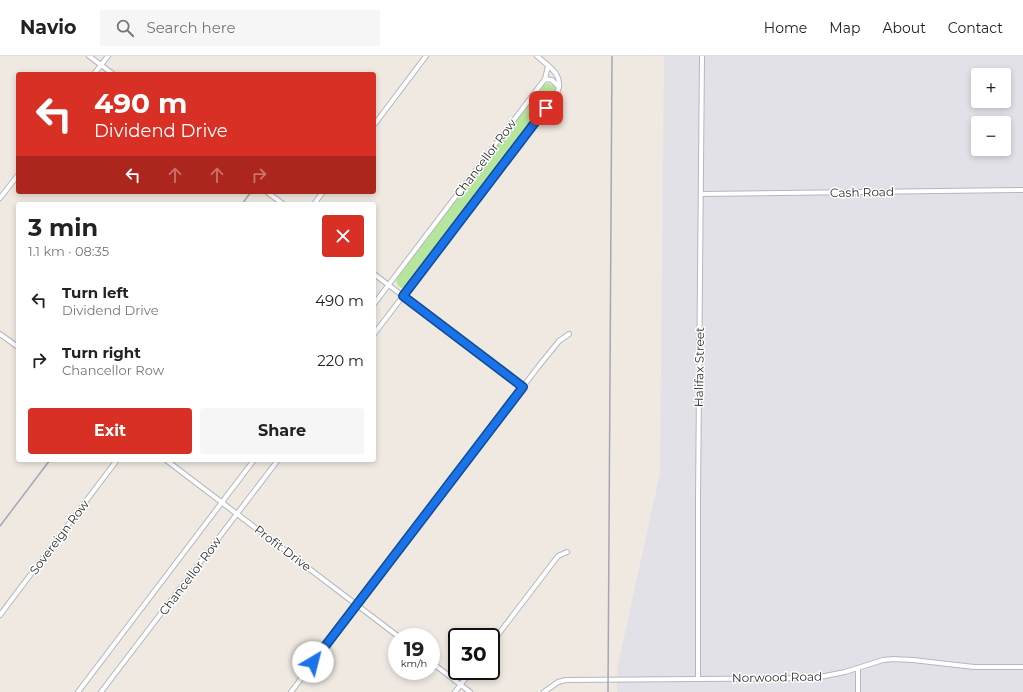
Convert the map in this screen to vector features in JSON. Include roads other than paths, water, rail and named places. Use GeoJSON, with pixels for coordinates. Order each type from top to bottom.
{"type":"FeatureCollection","features":[{"type":"Feature","properties":{"kind":"street"},"geometry":{"type":"LineString","coordinates":[[89,56],[110,72]]}},
{"type":"Feature","properties":{"kind":"street"},"geometry":{"type":"LineString","coordinates":[[96,72],[108,56]]}},
{"type":"Feature","properties":{"kind":"street"},"geometry":{"type":"LineString","coordinates":[[376,122],[426,56]]}},
{"type":"Feature","properties":{"kind":"street"},"geometry":{"type":"LineString","coordinates":[[536,56],[557,73],[559,87]]}},
{"type":"Feature","properties":{"kind":"street","name":"Halifax Street"},"geometry":{"type":"LineString","coordinates":[[698,678],[698,468],[702,56]]}},
{"type":"Feature","properties":{"kind":"street","name":"Chancellor Row"},"geometry":{"type":"LineString","coordinates":[[376,301],[545,79],[548,66]]}},
{"type":"Feature","properties":{"kind":"street"},"geometry":{"type":"LineString","coordinates":[[545,79],[552,80],[559,87]]}},
{"type":"Feature","properties":{"kind":"street","name":"Chancellor Row"},"geometry":{"type":"LineString","coordinates":[[376,331],[556,96],[559,87]]}},
{"type":"Feature","properties":{"kind":"street"},"geometry":{"type":"LineString","coordinates":[[0,198],[16,178]]}},
{"type":"Feature","properties":{"kind":"street","name":"Cash Road"},"geometry":{"type":"LineString","coordinates":[[701,194],[1023,190]]}},
{"type":"Feature","properties":{"kind":"street"},"geometry":{"type":"LineString","coordinates":[[270,194],[280,202]]}},
{"type":"Feature","properties":{"kind":"street"},"geometry":{"type":"LineString","coordinates":[[376,276],[523,387]]}},
{"type":"Feature","properties":{"kind":"street"},"geometry":{"type":"LineString","coordinates":[[0,334],[16,346]]}},
{"type":"Feature","properties":{"kind":"street"},"geometry":{"type":"LineString","coordinates":[[291,692],[523,387],[559,341],[569,334]]}},
{"type":"Feature","properties":{"kind":"street","name":"Sovereign Row"},"geometry":{"type":"LineString","coordinates":[[0,615],[116,462]]}},
{"type":"Feature","properties":{"kind":"street","name":"Profit Drive"},"geometry":{"type":"LineString","coordinates":[[169,462],[388,629]]}},
{"type":"Feature","properties":{"kind":"street","name":"Chancellor Row"},"geometry":{"type":"LineString","coordinates":[[78,692],[252,462]]}},
{"type":"Feature","properties":{"kind":"street","name":"Chancellor Row"},"geometry":{"type":"LineString","coordinates":[[101,692],[276,462]]}},
{"type":"Feature","properties":{"kind":"street"},"geometry":{"type":"LineString","coordinates":[[500,632],[558,556],[567,552]]}},
{"type":"Feature","properties":{"kind":"street","name":"Norwood Road"},"geometry":{"type":"LineString","coordinates":[[544,692],[558,682],[566,680],[815,678],[845,672],[883,660],[893,659],[974,667],[1023,667]]}},
{"type":"Feature","properties":{"kind":"street"},"geometry":{"type":"LineString","coordinates":[[858,668],[858,692]]}},
{"type":"Feature","properties":{"kind":"street"},"geometry":{"type":"LineString","coordinates":[[440,669],[470,692]]}},
{"type":"Feature","properties":{"kind":"street"},"geometry":{"type":"LineString","coordinates":[[455,692],[465,680]]}},
{"type":"Feature","properties":{"kind":"railway"},"geometry":{"type":"LineString","coordinates":[[608,692],[612,56]]}},
{"type":"Feature","properties":{"kind":"railway"},"geometry":{"type":"LineString","coordinates":[[244,202],[250,194]]}},
{"type":"Feature","properties":{"kind":"railway"},"geometry":{"type":"LineString","coordinates":[[0,526],[48,462]]}}]}
